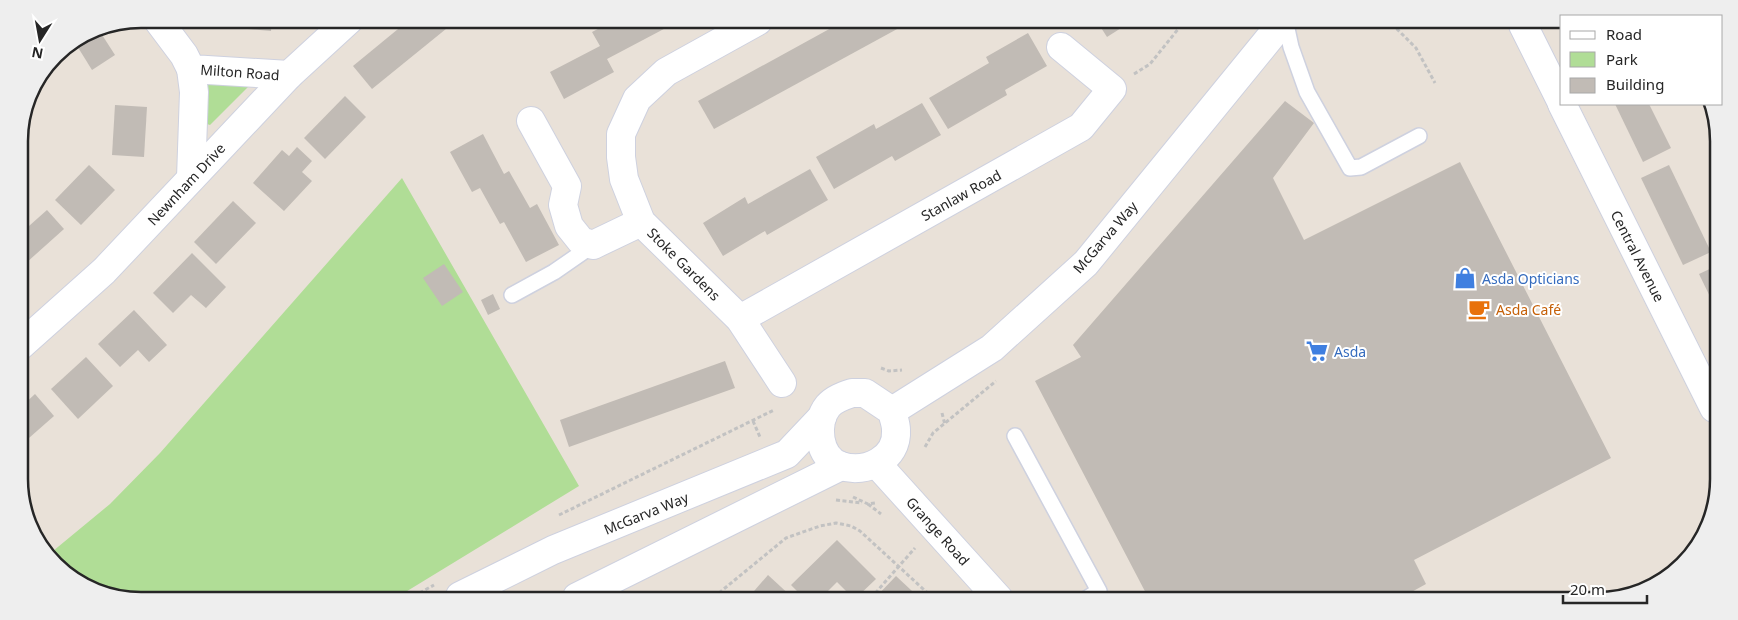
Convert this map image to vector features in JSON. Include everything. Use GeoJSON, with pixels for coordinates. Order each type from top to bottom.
{"type":"FeatureCollection","features":[{"type":"Feature","properties":{"kind":"street","name":"Milton Road"},"geometry":{"type":"LineString","coordinates":[[164,28],[191,69],[194,92],[191,178]]}},
{"type":"Feature","properties":{"kind":"street","name":"Newnham Drive"},"geometry":{"type":"LineString","coordinates":[[28,339],[104,271],[289,75],[340,28]]}},
{"type":"Feature","properties":{"kind":"street","name":"Stoke Gardens"},"geometry":{"type":"LineString","coordinates":[[745,28],[666,72],[638,99],[621,134],[621,157],[624,179],[641,222],[740,319],[781,395]]}},
{"type":"Feature","properties":{"kind":"street","name":"McGarva Way"},"geometry":{"type":"LineString","coordinates":[[892,411],[992,348],[1086,263],[1278,28]]}},
{"type":"Feature","properties":{"kind":"street","name":"Central Avenue"},"geometry":{"type":"LineString","coordinates":[[1524,28],[1560,99]]}},
{"type":"Feature","properties":{"kind":"street"},"geometry":{"type":"LineString","coordinates":[[1060,47],[1112,89]]}},
{"type":"Feature","properties":{"kind":"street","name":"Milton Road"},"geometry":{"type":"LineString","coordinates":[[191,69],[289,75]]}},
{"type":"Feature","properties":{"kind":"street","name":"Stanlaw Road"},"geometry":{"type":"LineString","coordinates":[[740,319],[1081,128],[1112,89]]}},
{"type":"Feature","properties":{"kind":"street","name":"Central Avenue"},"geometry":{"type":"LineString","coordinates":[[1563,105],[1710,400]]}},
{"type":"Feature","properties":{"kind":"street"},"geometry":{"type":"LineString","coordinates":[[531,121],[566,186],[563,205],[569,226],[581,241],[593,245],[641,222]]}},
{"type":"Feature","properties":{"kind":"street"},"geometry":{"type":"LineString","coordinates":[[587,592],[841,466],[865,468],[877,464],[892,449],[896,436],[892,411],[865,393],[852,393],[839,397],[828,406],[819,426],[820,439],[826,452],[841,466]]}},
{"type":"Feature","properties":{"kind":"street","name":"McGarva Way"},"geometry":{"type":"LineString","coordinates":[[450,589],[553,550],[787,454],[822,417]]}},
{"type":"Feature","properties":{"kind":"street","name":"Grange Road"},"geometry":{"type":"LineString","coordinates":[[877,464],[994,592]]}},
{"type":"Feature","properties":{"kind":"lane"},"geometry":{"type":"LineString","coordinates":[[1287,28],[1291,47],[1307,92],[1350,168],[1361,167],[1419,136]]}},
{"type":"Feature","properties":{"kind":"lane"},"geometry":{"type":"LineString","coordinates":[[512,295],[554,272],[593,245]]}},
{"type":"Feature","properties":{"kind":"lane"},"geometry":{"type":"LineString","coordinates":[[1015,436],[1099,591],[1097,592]]}},
{"type":"Feature","properties":{"kind":"path"},"geometry":{"type":"LineString","coordinates":[[1112,89],[1150,64],[1179,28]]}},
{"type":"Feature","properties":{"kind":"path"},"geometry":{"type":"LineString","coordinates":[[1396,28],[1416,48],[1435,83]]}},
{"type":"Feature","properties":{"kind":"path"},"geometry":{"type":"LineString","coordinates":[[556,517],[781,395]]}},
{"type":"Feature","properties":{"kind":"path"},"geometry":{"type":"LineString","coordinates":[[720,592],[786,538],[820,526],[836,523],[851,526],[860,531],[927,592]]}},
{"type":"Feature","properties":{"kind":"path"},"geometry":{"type":"LineString","coordinates":[[876,592],[934,526]]}},
{"type":"Feature","properties":{"kind":"path"},"geometry":{"type":"LineString","coordinates":[[435,592],[450,589]]}},
{"type":"Feature","properties":{"kind":"green space"},"geometry":{"type":"Polygon","coordinates":[[[207,79],[253,82],[210,125],[204,123],[207,79]]]}},
{"type":"Feature","properties":{"kind":"green space"},"geometry":{"type":"Polygon","coordinates":[[[402,178],[579,486],[406,592],[126,592],[104,587],[91,581],[66,564],[53,551],[110,504],[160,453],[402,178]]]}},
{"type":"Feature","properties":{"kind":"building"},"geometry":{"type":"Polygon","coordinates":[[[237,28],[271,28],[271,31],[237,28]]]}},
{"type":"Feature","properties":{"kind":"building"},"geometry":{"type":"Polygon","coordinates":[[[399,28],[447,28],[372,89],[353,66],[399,28]]]}},
{"type":"Feature","properties":{"kind":"building"},"geometry":{"type":"Polygon","coordinates":[[[600,28],[666,28],[607,59],[614,72],[564,99],[550,72],[600,46],[592,32],[600,28]]]}},
{"type":"Feature","properties":{"kind":"building"},"geometry":{"type":"Polygon","coordinates":[[[831,28],[899,28],[714,129],[698,101],[831,28]]]}},
{"type":"Feature","properties":{"kind":"building"},"geometry":{"type":"Polygon","coordinates":[[[1101,28],[1121,28],[1107,37],[1101,28]]]}},
{"type":"Feature","properties":{"kind":"building"},"geometry":{"type":"Polygon","coordinates":[[[1028,33],[1047,66],[1005,90],[1007,95],[948,129],[929,98],[989,63],[986,57],[1028,33]]]}},
{"type":"Feature","properties":{"kind":"building"},"geometry":{"type":"Polygon","coordinates":[[[102,34],[115,55],[92,70],[78,47],[102,34]]]}},
{"type":"Feature","properties":{"kind":"building"},"geometry":{"type":"Polygon","coordinates":[[[345,96],[366,117],[325,159],[304,138],[345,96]]]}},
{"type":"Feature","properties":{"kind":"building","name":"Asda"},"geometry":{"type":"Polygon","coordinates":[[[1285,101],[1314,123],[1273,178],[1304,240],[1460,162],[1611,458],[1414,560],[1426,584],[1412,592],[1145,592],[1035,381],[1081,357],[1073,345],[1285,101]]]}},
{"type":"Feature","properties":{"kind":"building"},"geometry":{"type":"Polygon","coordinates":[[[922,103],[941,135],[895,161],[892,156],[834,189],[816,157],[874,124],[876,129],[922,103]]]}},
{"type":"Feature","properties":{"kind":"building"},"geometry":{"type":"Polygon","coordinates":[[[115,105],[147,107],[144,157],[112,155],[115,105]]]}},
{"type":"Feature","properties":{"kind":"building"},"geometry":{"type":"Polygon","coordinates":[[[1615,105],[1650,105],[1671,148],[1643,162],[1615,105]]]}},
{"type":"Feature","properties":{"kind":"building"},"geometry":{"type":"Polygon","coordinates":[[[483,134],[504,174],[509,171],[530,208],[537,204],[559,245],[526,262],[504,222],[500,224],[480,188],[472,192],[450,152],[483,134]]]}},
{"type":"Feature","properties":{"kind":"building"},"geometry":{"type":"Polygon","coordinates":[[[297,147],[312,161],[302,172],[312,181],[284,211],[253,183],[282,150],[289,156],[297,147]]]}},
{"type":"Feature","properties":{"kind":"building"},"geometry":{"type":"Polygon","coordinates":[[[89,165],[115,190],[81,225],[55,200],[89,165]]]}},
{"type":"Feature","properties":{"kind":"building"},"geometry":{"type":"Polygon","coordinates":[[[1669,165],[1710,252],[1683,265],[1641,178],[1669,165]]]}},
{"type":"Feature","properties":{"kind":"building"},"geometry":{"type":"Polygon","coordinates":[[[810,169],[828,200],[767,235],[765,231],[723,256],[703,223],[745,197],[748,204],[810,169]]]}},
{"type":"Feature","properties":{"kind":"building"},"geometry":{"type":"Polygon","coordinates":[[[233,201],[256,223],[216,264],[194,242],[233,201]]]}},
{"type":"Feature","properties":{"kind":"building"},"geometry":{"type":"Polygon","coordinates":[[[47,210],[64,229],[28,261],[28,227],[47,210]]]}},
{"type":"Feature","properties":{"kind":"building"},"geometry":{"type":"Polygon","coordinates":[[[192,253],[226,287],[206,308],[191,295],[173,313],[153,293],[192,253]]]}},
{"type":"Feature","properties":{"kind":"building"},"geometry":{"type":"Polygon","coordinates":[[[444,264],[463,292],[442,306],[423,278],[444,264]]]}},
{"type":"Feature","properties":{"kind":"building"},"geometry":{"type":"Polygon","coordinates":[[[1710,269],[1710,297],[1699,274],[1710,269]]]}},
{"type":"Feature","properties":{"kind":"building"},"geometry":{"type":"Polygon","coordinates":[[[493,294],[500,309],[488,315],[481,300],[493,294]]]}},
{"type":"Feature","properties":{"kind":"building"},"geometry":{"type":"Polygon","coordinates":[[[134,310],[167,345],[149,362],[138,350],[120,367],[98,344],[134,310]]]}},
{"type":"Feature","properties":{"kind":"building"},"geometry":{"type":"Polygon","coordinates":[[[86,357],[113,386],[78,419],[51,389],[86,357]]]}},
{"type":"Feature","properties":{"kind":"building"},"geometry":{"type":"Polygon","coordinates":[[[725,361],[735,388],[569,447],[560,420],[725,361]]]}},
{"type":"Feature","properties":{"kind":"building"},"geometry":{"type":"Polygon","coordinates":[[[35,394],[54,416],[28,439],[28,400],[35,394]]]}},
{"type":"Feature","properties":{"kind":"building"},"geometry":{"type":"Polygon","coordinates":[[[837,540],[876,579],[862,592],[847,592],[837,582],[827,592],[798,592],[791,585],[837,540]]]}},
{"type":"Feature","properties":{"kind":"building"},"geometry":{"type":"Polygon","coordinates":[[[768,575],[786,592],[753,592],[768,575]]]}},
{"type":"Feature","properties":{"kind":"building"},"geometry":{"type":"Polygon","coordinates":[[[896,576],[913,592],[881,592],[896,576]]]}},
{"type":"Feature","properties":{"kind":"place","name":"Asda Opticians"},"geometry":{"type":"Point","coordinates":[1465,278]}},
{"type":"Feature","properties":{"kind":"place","name":"Asda Café"},"geometry":{"type":"Point","coordinates":[1479,309]}},
{"type":"Feature","properties":{"kind":"place","name":"Asda"},"geometry":{"type":"Point","coordinates":[1317,351]}}]}
